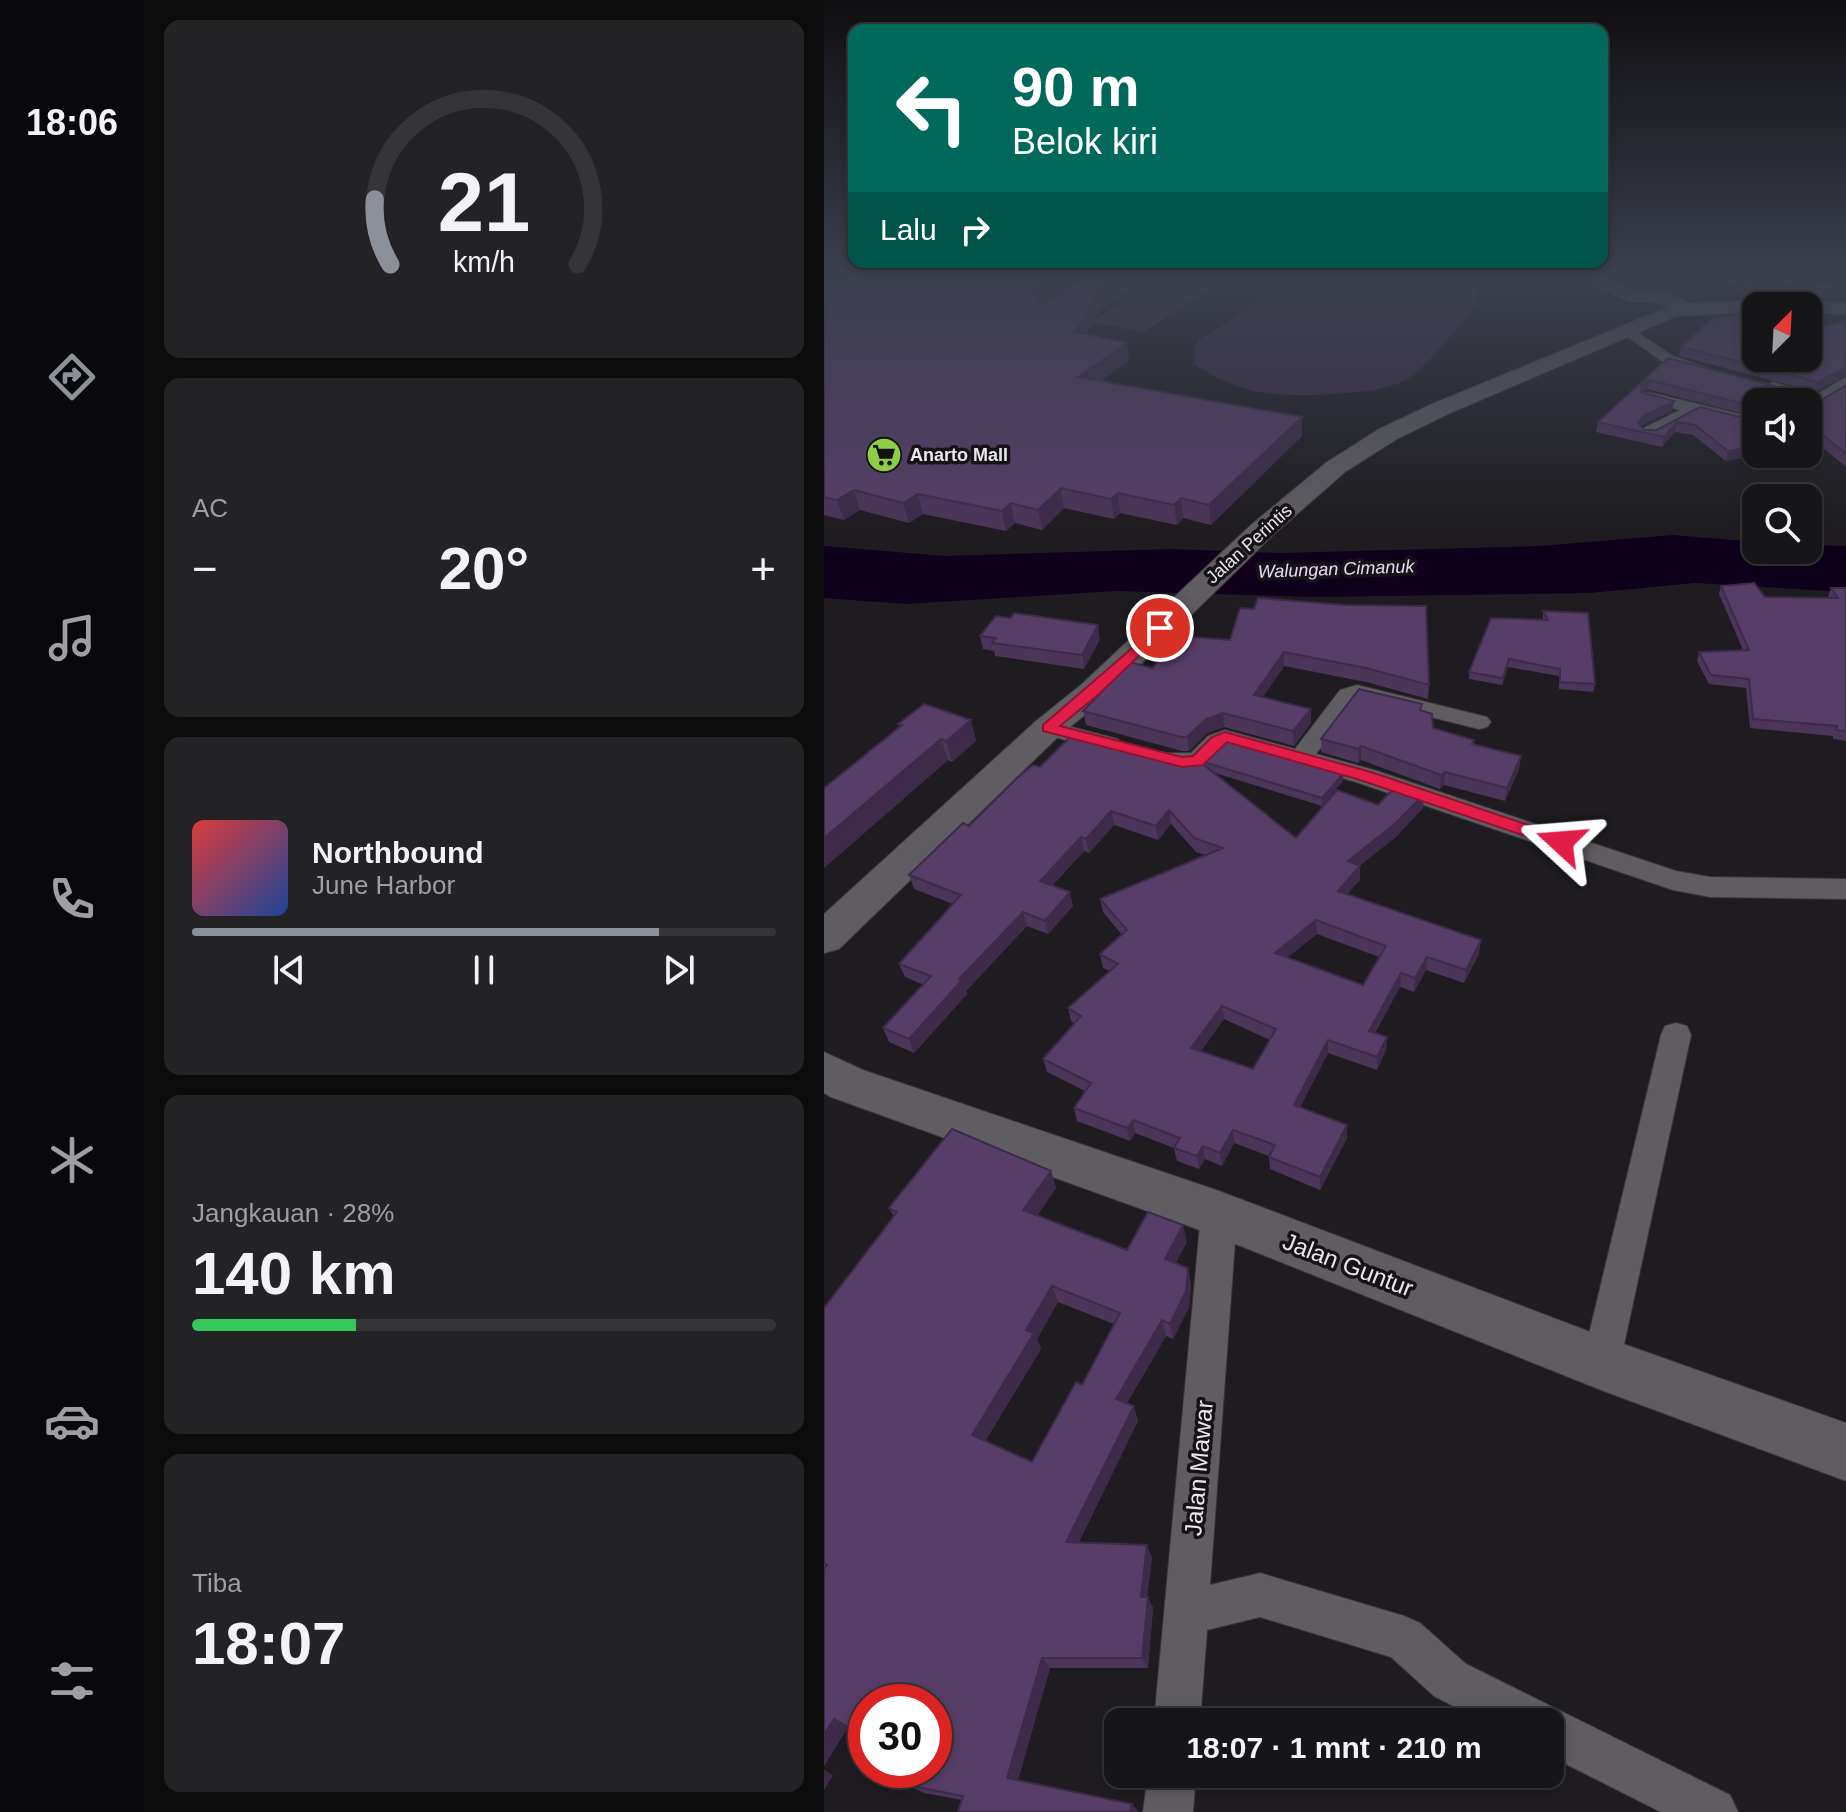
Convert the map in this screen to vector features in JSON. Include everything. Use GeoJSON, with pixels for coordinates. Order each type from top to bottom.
{"type":"FeatureCollection","features":[{"type":"Feature","properties":{"kind":"street","name":"Jalan Perintis"},"geometry":{"type":"LineString","coordinates":[[824,938],[1048,728],[1094,691],[1262,530],[1336,467],[1388,434],[1541,360]]}},
{"type":"Feature","properties":{"kind":"street"},"geometry":{"type":"LineString","coordinates":[[1670,360],[1723,374]]}},
{"type":"Feature","properties":{"kind":"street"},"geometry":{"type":"LineString","coordinates":[[1822,398],[1846,382]]}},
{"type":"Feature","properties":{"kind":"street"},"geometry":{"type":"LineString","coordinates":[[1762,384],[1772,388]]}},
{"type":"Feature","properties":{"kind":"street"},"geometry":{"type":"LineString","coordinates":[[1648,397],[1742,420]]}},
{"type":"Feature","properties":{"kind":"street"},"geometry":{"type":"LineString","coordinates":[[1648,433],[1694,409]]}},
{"type":"Feature","properties":{"kind":"street"},"geometry":{"type":"LineString","coordinates":[[1301,758],[1348,695],[1357,692],[1479,722]]}},
{"type":"Feature","properties":{"kind":"street"},"geometry":{"type":"LineString","coordinates":[[1048,728],[1182,762],[1197,761],[1225,737],[1365,776],[1673,880],[1710,887],[1846,889]]}},
{"type":"Feature","properties":{"kind":"street"},"geometry":{"type":"LineString","coordinates":[[1601,1363],[1676,1035]]}},
{"type":"Feature","properties":{"kind":"street","name":"Jalan Guntur"},"geometry":{"type":"LineString","coordinates":[[832,1079],[1219,1214],[1601,1363],[1846,1452]]}},
{"type":"Feature","properties":{"kind":"street","name":"Jalan Mawar"},"geometry":{"type":"LineString","coordinates":[[1178,1708],[1219,1214]]}},
{"type":"Feature","properties":{"kind":"street"},"geometry":{"type":"LineString","coordinates":[[1187,1613],[1260,1595],[1404,1639],[1450,1680],[1505,1708]]}},
{"type":"Feature","properties":{"kind":"street"},"geometry":{"type":"LineString","coordinates":[[1564,1738],[1713,1812]]}},
{"type":"Feature","properties":{"kind":"street"},"geometry":{"type":"LineString","coordinates":[[1168,1812],[1171,1788]]}},
{"type":"Feature","properties":{"kind":"shaded area"},"geometry":{"type":"Polygon","coordinates":[[[1195,360],[1429,360],[1414,375],[1397,384],[1360,392],[1310,395],[1276,394],[1243,388],[1195,365],[1195,360]]]}},
{"type":"Feature","properties":{"kind":"water","name":"Walungan Cimanuk"},"geometry":{"type":"Polygon","coordinates":[[[1673,535],[1742,541],[1742,564],[1822,564],[1822,545],[1846,546],[1846,592],[1695,583],[1590,593],[1314,597],[1116,591],[906,604],[824,598],[824,546],[945,556],[1172,549],[1281,553],[1540,546],[1673,535]]]}},
{"type":"Feature","properties":{"kind":"building"},"geometry":{"type":"Polygon","coordinates":[[[824,360],[1103,360],[1078,377],[1302,417],[1209,505],[1181,498],[1174,505],[1118,493],[1111,499],[1061,488],[1038,510],[1011,503],[1002,511],[918,494],[903,503],[854,490],[837,500],[824,497],[824,360]]]}},
{"type":"Feature","properties":{"kind":"building"},"geometry":{"type":"Polygon","coordinates":[[[1666,360],[1782,388],[1742,388],[1742,403],[1649,380],[1641,383],[1641,392],[1674,401],[1643,416],[1638,423],[1644,430],[1657,430],[1700,407],[1742,418],[1742,448],[1728,451],[1695,425],[1677,422],[1664,437],[1598,422],[1666,360]]]}},
{"type":"Feature","properties":{"kind":"building"},"geometry":{"type":"Polygon","coordinates":[[[1822,360],[1846,360],[1846,368],[1818,382],[1779,372],[1822,372],[1822,360]]]}},
{"type":"Feature","properties":{"kind":"building"},"geometry":{"type":"Polygon","coordinates":[[[1846,385],[1846,454],[1822,434],[1822,400],[1846,385]]]}},
{"type":"Feature","properties":{"kind":"building"},"geometry":{"type":"Polygon","coordinates":[[[1754,583],[1765,597],[1838,598],[1831,588],[1846,588],[1846,731],[1836,730],[1837,726],[1753,719],[1749,679],[1711,675],[1699,652],[1749,650],[1721,586],[1754,583]]]}},
{"type":"Feature","properties":{"kind":"building"},"geometry":{"type":"Polygon","coordinates":[[[1258,598],[1345,605],[1426,606],[1429,685],[1366,668],[1284,652],[1254,695],[1311,709],[1293,731],[1223,713],[1206,719],[1187,737],[1181,737],[1083,711],[1130,662],[1152,668],[1181,636],[1230,640],[1240,608],[1254,609],[1258,598]]]}},
{"type":"Feature","properties":{"kind":"building"},"geometry":{"type":"Polygon","coordinates":[[[1543,611],[1588,613],[1595,684],[1560,682],[1560,669],[1509,659],[1503,678],[1469,672],[1491,618],[1548,620],[1543,611]]]}},
{"type":"Feature","properties":{"kind":"building"},"geometry":{"type":"Polygon","coordinates":[[[1015,613],[1098,625],[1082,655],[992,643],[996,638],[980,636],[996,616],[1010,618],[1015,613]]]}},
{"type":"Feature","properties":{"kind":"building"},"geometry":{"type":"Polygon","coordinates":[[[1359,689],[1422,704],[1420,710],[1432,714],[1433,728],[1474,740],[1472,744],[1521,756],[1507,788],[1445,772],[1441,775],[1361,746],[1359,749],[1321,739],[1359,689]]]}},
{"type":"Feature","properties":{"kind":"building"},"geometry":{"type":"Polygon","coordinates":[[[924,704],[971,720],[946,741],[941,739],[824,838],[824,788],[924,704]]]}},
{"type":"Feature","properties":{"kind":"building"},"geometry":{"type":"Polygon","coordinates":[[[1075,732],[1180,759],[1195,758],[1296,838],[1337,790],[1378,805],[1397,785],[1424,794],[1397,822],[1348,861],[1360,866],[1338,891],[1481,940],[1466,970],[1427,957],[1415,978],[1401,973],[1369,1031],[1387,1037],[1377,1057],[1328,1040],[1294,1105],[1347,1125],[1320,1177],[1269,1157],[1275,1145],[1233,1130],[1220,1153],[1203,1146],[1197,1156],[1174,1148],[1180,1138],[1133,1120],[1127,1128],[1074,1108],[1091,1083],[1043,1059],[1081,1016],[1068,1008],[1118,964],[1100,954],[1127,930],[1100,899],[1223,848],[1194,838],[1169,810],[1156,826],[1111,811],[1086,839],[1081,837],[1040,881],[1070,892],[1045,921],[1023,912],[959,979],[962,980],[909,1039],[883,1028],[931,976],[899,964],[961,895],[909,875],[963,823],[969,826],[1016,779],[1033,765],[1040,767],[1075,732]],[[1316,920],[1275,953],[1363,985],[1386,946],[1316,920]],[[1222,1006],[1191,1048],[1253,1069],[1276,1029],[1222,1006]]]}},
{"type":"Feature","properties":{"kind":"building"},"geometry":{"type":"Polygon","coordinates":[[[1227,741],[1343,774],[1322,798],[1204,762],[1227,741]]]}},
{"type":"Feature","properties":{"kind":"building"},"geometry":{"type":"Polygon","coordinates":[[[952,1129],[1051,1171],[1023,1210],[1127,1250],[1148,1212],[1183,1225],[1165,1259],[1188,1268],[1186,1291],[1170,1324],[1162,1320],[1116,1399],[1134,1406],[1066,1542],[1147,1545],[1141,1597],[1148,1597],[1142,1658],[1042,1658],[1007,1778],[1132,1804],[1130,1812],[958,1812],[963,1796],[922,1788],[952,1788],[952,1684],[848,1684],[848,1727],[834,1719],[824,1735],[824,1569],[827,1565],[824,1563],[824,1308],[897,1212],[889,1208],[952,1129]],[[1052,1286],[1026,1330],[1034,1333],[972,1435],[1032,1462],[1076,1382],[1082,1385],[1120,1313],[1052,1286]]]}},
{"type":"Feature","properties":{"kind":"place","name":"Anarto Mall"},"geometry":{"type":"Point","coordinates":[884,455]}},
{"type":"Feature","properties":{"kind":"route"},"geometry":{"type":"LineString","coordinates":[[1160,628],[1094,691],[1048,728],[1182,762],[1197,761],[1225,737],[1365,776],[1561,842]]}}]}
